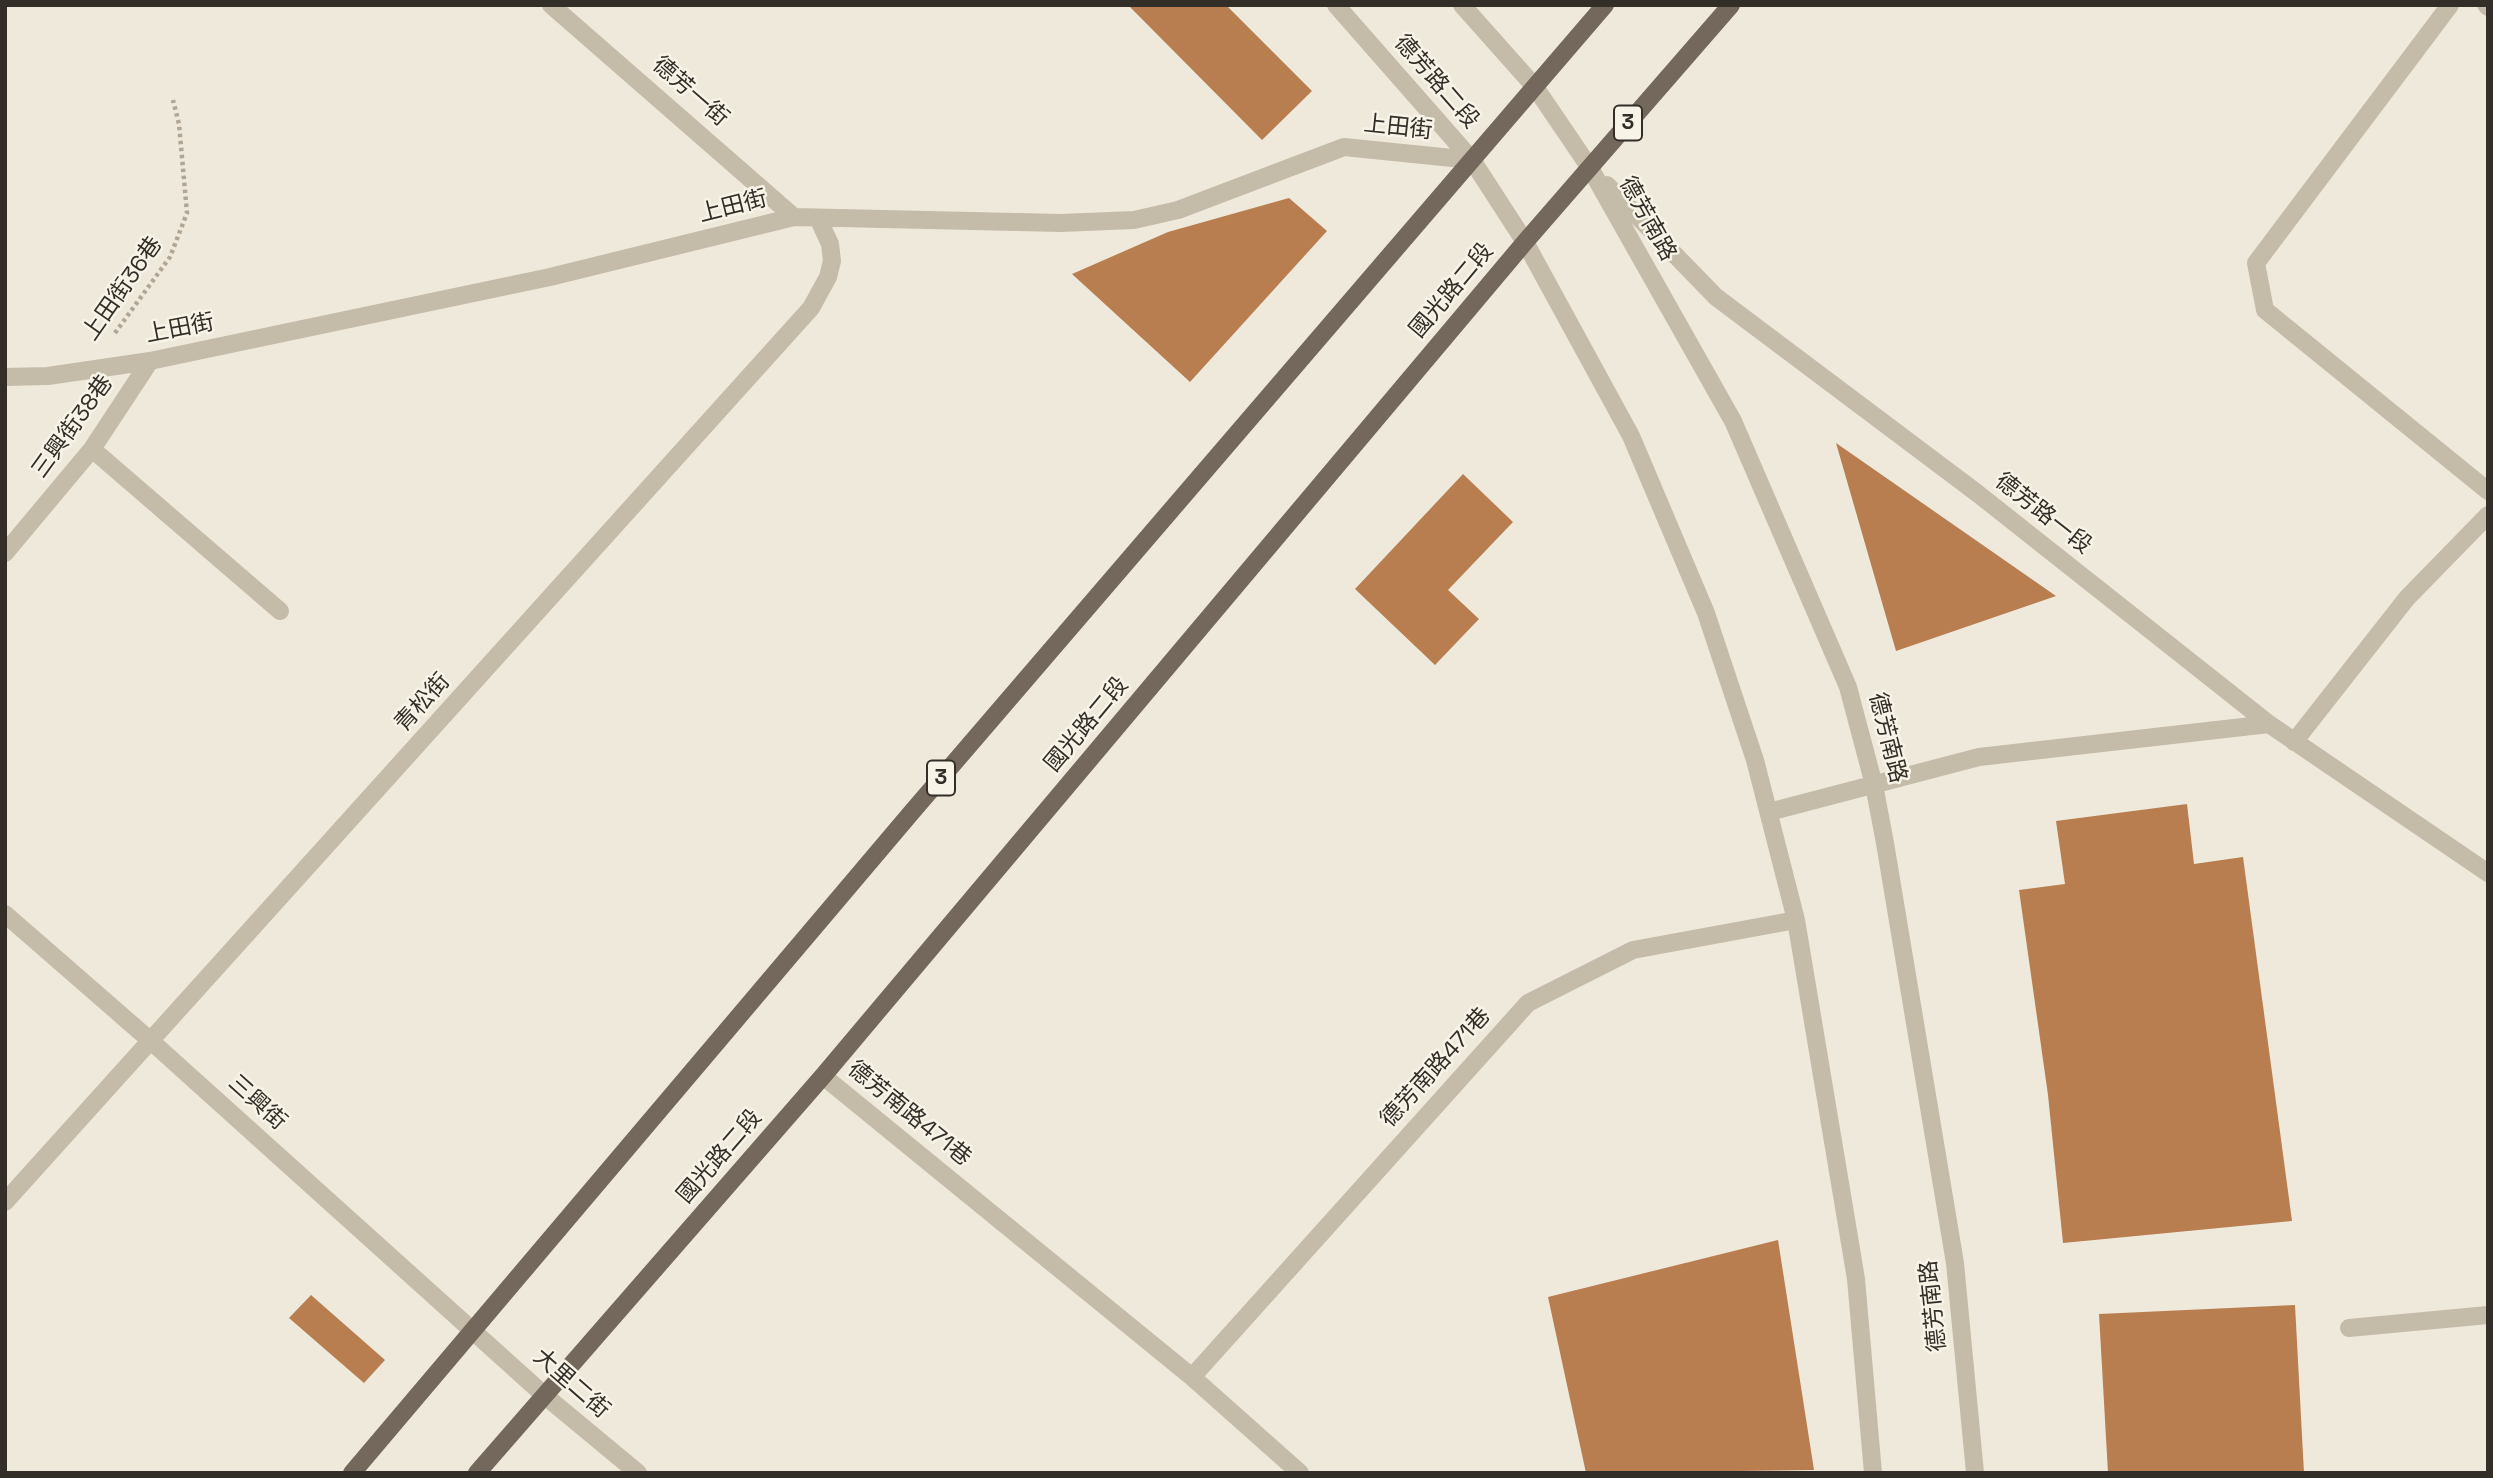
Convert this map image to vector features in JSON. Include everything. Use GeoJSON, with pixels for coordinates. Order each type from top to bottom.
{"type":"FeatureCollection","features":[{"type":"Feature","properties":{"kind":"main road","name":"3"},"geometry":{"type":"LineString","coordinates":[[352,1473],[911,813],[1605,5]]}},
{"type":"Feature","properties":{"kind":"main road","name":"國光路二段"},"geometry":{"type":"LineString","coordinates":[[477,1473],[823,1076],[1525,242],[1731,5]]}},
{"type":"Feature","properties":{"kind":"street","name":"德芳一街"},"geometry":{"type":"LineString","coordinates":[[551,5],[794,217]]}},
{"type":"Feature","properties":{"kind":"street","name":"德芳路二段"},"geometry":{"type":"LineString","coordinates":[[1336,5],[1472,160]]}},
{"type":"Feature","properties":{"kind":"street"},"geometry":{"type":"LineString","coordinates":[[1462,5],[1535,87]]}},
{"type":"Feature","properties":{"kind":"street"},"geometry":{"type":"LineString","coordinates":[[2450,5],[2256,263],[2265,310],[2488,491]]}},
{"type":"Feature","properties":{"kind":"street","name":"德芳南路"},"geometry":{"type":"LineString","coordinates":[[1535,87],[1590,167],[1733,421],[1848,687],[1874,785],[1955,1263],[1975,1473]]}},
{"type":"Feature","properties":{"kind":"street","name":"上田街"},"geometry":{"type":"LineString","coordinates":[[5,377],[87,370],[150,360],[550,277],[794,217],[1061,223],[1134,220],[1178,209],[1344,147],[1472,160]]}},
{"type":"Feature","properties":{"kind":"street"},"geometry":{"type":"LineString","coordinates":[[1472,160],[1525,242],[1636,449],[1706,613],[1769,812],[1796,920],[1856,1279],[1873,1473]]}},
{"type":"Feature","properties":{"kind":"street","name":"德芳路一段"},"geometry":{"type":"LineString","coordinates":[[1590,167],[1716,297],[1977,493],[2269,724],[2488,873]]}},
{"type":"Feature","properties":{"kind":"street","name":"青松街"},"geometry":{"type":"LineString","coordinates":[[5,1202],[811,308],[832,261],[830,244],[818,218]]}},
{"type":"Feature","properties":{"kind":"street","name":"三興街38巷"},"geometry":{"type":"LineString","coordinates":[[5,553],[92,449],[150,360]]}},
{"type":"Feature","properties":{"kind":"street"},"geometry":{"type":"LineString","coordinates":[[92,449],[280,611]]}},
{"type":"Feature","properties":{"kind":"street"},"geometry":{"type":"LineString","coordinates":[[2294,742],[2407,598],[2488,515]]}},
{"type":"Feature","properties":{"kind":"street"},"geometry":{"type":"LineString","coordinates":[[1769,812],[1979,757],[2269,724]]}},
{"type":"Feature","properties":{"kind":"street","name":"三興街"},"geometry":{"type":"LineString","coordinates":[[5,914],[474,1331]]}},
{"type":"Feature","properties":{"kind":"street","name":"德芳南路471巷"},"geometry":{"type":"LineString","coordinates":[[1192,1377],[1528,1003],[1633,950],[1796,920]]}},
{"type":"Feature","properties":{"kind":"street","name":"德芳南路471巷"},"geometry":{"type":"LineString","coordinates":[[823,1076],[1192,1377],[1300,1473]]}},
{"type":"Feature","properties":{"kind":"street"},"geometry":{"type":"LineString","coordinates":[[2349,1328],[2488,1315]]}},
{"type":"Feature","properties":{"kind":"street","name":"大里二街"},"geometry":{"type":"LineString","coordinates":[[474,1331],[544,1395],[638,1473]]}},
{"type":"Feature","properties":{"kind":"path","name":"上田街36巷"},"geometry":{"type":"LineString","coordinates":[[87,370],[154,283],[182,230],[187,213],[179,124],[173,100]]}},
{"type":"Feature","properties":{"kind":"building"},"geometry":{"type":"Polygon","coordinates":[[[1128,5],[1226,5],[1312,91],[1262,140],[1128,5]]]}},
{"type":"Feature","properties":{"kind":"building"},"geometry":{"type":"Polygon","coordinates":[[[1289,198],[1327,231],[1190,382],[1072,274],[1168,232],[1289,198]]]}},
{"type":"Feature","properties":{"kind":"building"},"geometry":{"type":"Polygon","coordinates":[[[1836,443],[2056,596],[1896,651],[1836,443]]]}},
{"type":"Feature","properties":{"kind":"building"},"geometry":{"type":"Polygon","coordinates":[[[1463,474],[1513,522],[1448,590],[1479,619],[1435,665],[1355,589],[1463,474]]]}},
{"type":"Feature","properties":{"kind":"building"},"geometry":{"type":"Polygon","coordinates":[[[2187,804],[2194,864],[2243,857],[2292,1221],[2063,1243],[2048,1095],[2019,890],[2065,884],[2056,821],[2187,804]]]}},
{"type":"Feature","properties":{"kind":"building"},"geometry":{"type":"Polygon","coordinates":[[[1778,1240],[1814,1470],[1586,1473],[1548,1297],[1778,1240]]]}},
{"type":"Feature","properties":{"kind":"building"},"geometry":{"type":"Polygon","coordinates":[[[311,1295],[385,1360],[364,1383],[289,1318],[311,1295]]]}},
{"type":"Feature","properties":{"kind":"building"},"geometry":{"type":"Polygon","coordinates":[[[2295,1305],[2304,1473],[2108,1473],[2099,1314],[2295,1305]]]}}]}
